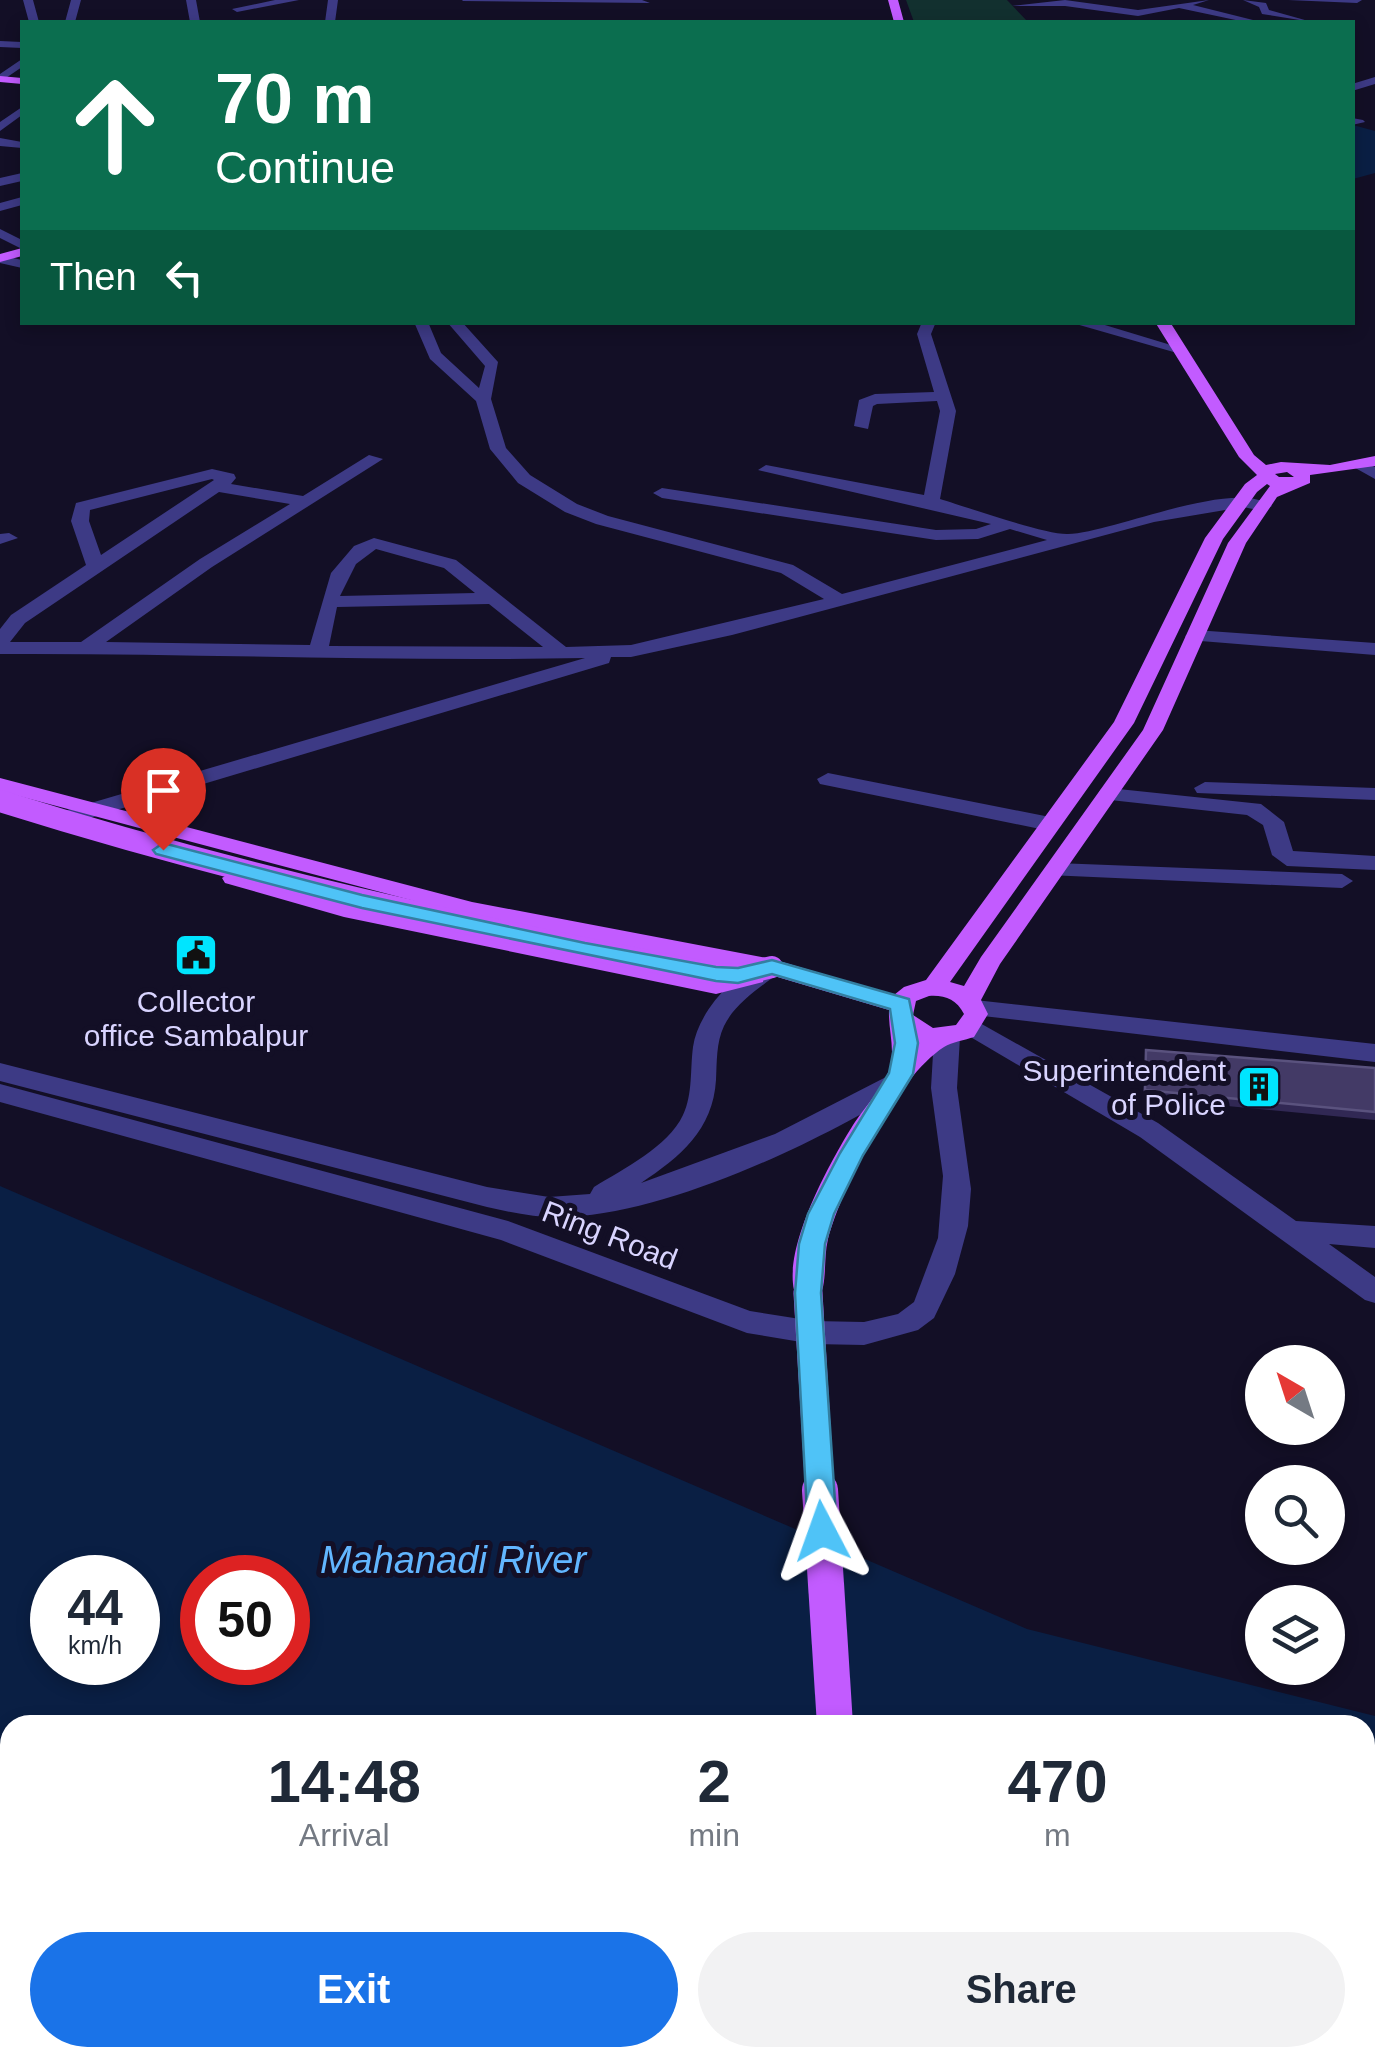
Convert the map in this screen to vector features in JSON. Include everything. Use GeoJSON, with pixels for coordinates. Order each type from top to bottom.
{"type":"FeatureCollection","features":[{"type":"Feature","properties":{"kind":"main road"},"geometry":{"type":"LineString","coordinates":[[1164,325],[1247,457],[1265,475],[1294,475],[1367,463]]}},
{"type":"Feature","properties":{"kind":"main road"},"geometry":{"type":"LineString","coordinates":[[1242,444],[1294,475]]}},
{"type":"Feature","properties":{"kind":"main road"},"geometry":{"type":"LineString","coordinates":[[934,987],[1124,723],[1214,538],[1265,475]]}},
{"type":"Feature","properties":{"kind":"main road"},"geometry":{"type":"LineString","coordinates":[[834,1715],[808,1293],[812,1244],[821,1214],[852,1153],[898,1078],[960,1021],[990,962],[1153,730],[1238,542],[1270,493],[1294,475]]}},
{"type":"Feature","properties":{"kind":"main road"},"geometry":{"type":"LineString","coordinates":[[0,784],[471,910],[772,967],[903,1013],[923,1034],[960,1021]]}},
{"type":"Feature","properties":{"kind":"main road"},"geometry":{"type":"LineString","coordinates":[[0,801],[163,850],[391,908],[716,974],[738,976],[772,967]]}},
{"type":"Feature","properties":{"kind":"main road"},"geometry":{"type":"LineString","coordinates":[[0,809],[344,910],[530,951],[716,986],[738,983],[772,967]]}},
{"type":"Feature","properties":{"kind":"main road"},"geometry":{"type":"LineString","coordinates":[[898,1078],[906,1043],[903,1013],[912,992],[934,987],[954,990],[960,1021]]}},
{"type":"Feature","properties":{"kind":"street"},"geometry":{"type":"LineString","coordinates":[[221,19],[247,0]]}},
{"type":"Feature","properties":{"kind":"street"},"geometry":{"type":"LineString","coordinates":[[237,9],[294,0]]}},
{"type":"Feature","properties":{"kind":"street"},"geometry":{"type":"LineString","coordinates":[[1015,3],[1058,2],[1138,13],[1204,0]]}},
{"type":"Feature","properties":{"kind":"street"},"geometry":{"type":"LineString","coordinates":[[1248,0],[1263,5],[1265,12],[1298,20]]}},
{"type":"Feature","properties":{"kind":"street"},"geometry":{"type":"LineString","coordinates":[[1292,0],[1356,0]]}},
{"type":"Feature","properties":{"kind":"street"},"geometry":{"type":"LineString","coordinates":[[580,16],[588,2]]}},
{"type":"Feature","properties":{"kind":"street"},"geometry":{"type":"LineString","coordinates":[[466,4],[645,2]]}},
{"type":"Feature","properties":{"kind":"street"},"geometry":{"type":"LineString","coordinates":[[1181,6],[1247,20]]}},
{"type":"Feature","properties":{"kind":"street"},"geometry":{"type":"LineString","coordinates":[[0,128],[20,112]]}},
{"type":"Feature","properties":{"kind":"street"},"geometry":{"type":"LineString","coordinates":[[16,222],[0,230],[20,247]]}},
{"type":"Feature","properties":{"kind":"street"},"geometry":{"type":"LineString","coordinates":[[421,325],[430,348],[484,399]]}},
{"type":"Feature","properties":{"kind":"street"},"geometry":{"type":"LineString","coordinates":[[457,325],[493,365],[484,399],[498,449],[524,480],[571,508],[768,563],[839,600]]}},
{"type":"Feature","properties":{"kind":"street"},"geometry":{"type":"LineString","coordinates":[[928,325],[924,334],[948,411],[931,502]]}},
{"type":"Feature","properties":{"kind":"street"},"geometry":{"type":"LineString","coordinates":[[1087,325],[1177,349]]}},
{"type":"Feature","properties":{"kind":"street"},"geometry":{"type":"LineString","coordinates":[[862,426],[865,403],[874,399],[945,396]]}},
{"type":"Feature","properties":{"kind":"street"},"geometry":{"type":"LineString","coordinates":[[86,647],[206,563],[375,459]]}},
{"type":"Feature","properties":{"kind":"street"},"geometry":{"type":"LineString","coordinates":[[1367,463],[1375,474]]}},
{"type":"Feature","properties":{"kind":"street"},"geometry":{"type":"LineString","coordinates":[[766,470],[931,502],[1065,540]]}},
{"type":"Feature","properties":{"kind":"street"},"geometry":{"type":"LineString","coordinates":[[0,646],[18,619],[228,478],[220,473],[82,507],[80,520],[95,565]]}},
{"type":"Feature","properties":{"kind":"street"},"geometry":{"type":"LineString","coordinates":[[219,487],[307,502]]}},
{"type":"Feature","properties":{"kind":"street"},"geometry":{"type":"LineString","coordinates":[[662,493],[936,535],[978,534],[1010,524]]}},
{"type":"Feature","properties":{"kind":"street"},"geometry":{"type":"LineString","coordinates":[[49,824],[631,651],[725,631],[1153,517],[1243,502],[1263,506]]}},
{"type":"Feature","properties":{"kind":"street"},"geometry":{"type":"LineString","coordinates":[[318,652],[329,602],[349,557],[374,544],[450,564],[560,651]]}},
{"type":"Feature","properties":{"kind":"street"},"geometry":{"type":"LineString","coordinates":[[329,602],[494,598]]}},
{"type":"Feature","properties":{"kind":"street"},"geometry":{"type":"LineString","coordinates":[[1195,636],[1375,650]]}},
{"type":"Feature","properties":{"kind":"street"},"geometry":{"type":"LineString","coordinates":[[0,646],[437,655],[631,651]]}},
{"type":"Feature","properties":{"kind":"street"},"geometry":{"type":"LineString","coordinates":[[828,779],[1050,824]]}},
{"type":"Feature","properties":{"kind":"street"},"geometry":{"type":"LineString","coordinates":[[1112,790],[1375,794]]}},
{"type":"Feature","properties":{"kind":"street"},"geometry":{"type":"LineString","coordinates":[[1112,790],[1253,810],[1272,822],[1283,855],[1294,860],[1375,863]]}},
{"type":"Feature","properties":{"kind":"street"},"geometry":{"type":"LineString","coordinates":[[1056,870],[1342,881]]}},
{"type":"Feature","properties":{"kind":"street"},"geometry":{"type":"LineString","coordinates":[[572,1207],[597,1198],[648,1165],[694,1120],[704,1082],[705,1042],[717,1017],[730,999],[772,967]]}},
{"type":"Feature","properties":{"kind":"street"},"geometry":{"type":"LineString","coordinates":[[960,1021],[1375,1053]]}},
{"type":"Feature","properties":{"kind":"street"},"geometry":{"type":"LineString","coordinates":[[960,1021],[1149,1130],[1375,1292]]}},
{"type":"Feature","properties":{"kind":"street","name":"Ring Road"},"geometry":{"type":"LineString","coordinates":[[0,1093],[508,1231],[747,1322],[836,1334],[906,1324],[924,1310],[937,1288],[957,1212],[956,1166],[940,1072],[960,1021]]}},
{"type":"Feature","properties":{"kind":"street","name":"Ring Road"},"geometry":{"type":"LineString","coordinates":[[0,1072],[354,1164],[531,1205],[572,1207],[630,1196],[691,1176],[826,1120],[898,1078]]}},
{"type":"Feature","properties":{"kind":"street"},"geometry":{"type":"LineString","coordinates":[[1293,1232],[1375,1237]]}},
{"type":"Feature","properties":{"kind":"green space"},"geometry":{"type":"Polygon","coordinates":[[[906,0],[1007,0],[1026,20],[913,20],[906,0]]]}},
{"type":"Feature","properties":{"kind":"water"},"geometry":{"type":"Polygon","coordinates":[[[1355,126],[1375,131],[1375,173],[1355,178],[1355,126]]]}},
{"type":"Feature","properties":{"kind":"water","name":"Mahanadi River"},"geometry":{"type":"Polygon","coordinates":[[[0,1186],[1027,1629],[1371,1715],[0,1715],[0,1186]]]}},
{"type":"Feature","properties":{"kind":"building","name":"Superintendent of Police"},"geometry":{"type":"Polygon","coordinates":[[[1146,1050],[1375,1068],[1375,1112],[1145,1090],[1146,1050]]]}},
{"type":"Feature","properties":{"kind":"place","name":"Collector office Sambalpur"},"geometry":{"type":"Point","coordinates":[196,955]}},
{"type":"Feature","properties":{"kind":"place","name":"Superintendent of Police"},"geometry":{"type":"Point","coordinates":[1259,1087]}},
{"type":"Feature","properties":{"kind":"route"},"geometry":{"type":"LineString","coordinates":[[163,850],[362,901],[585,950],[738,976],[772,967],[901,1004],[906,1043],[901,1074],[852,1153],[821,1214],[812,1244],[808,1293],[822,1531]]}}]}
